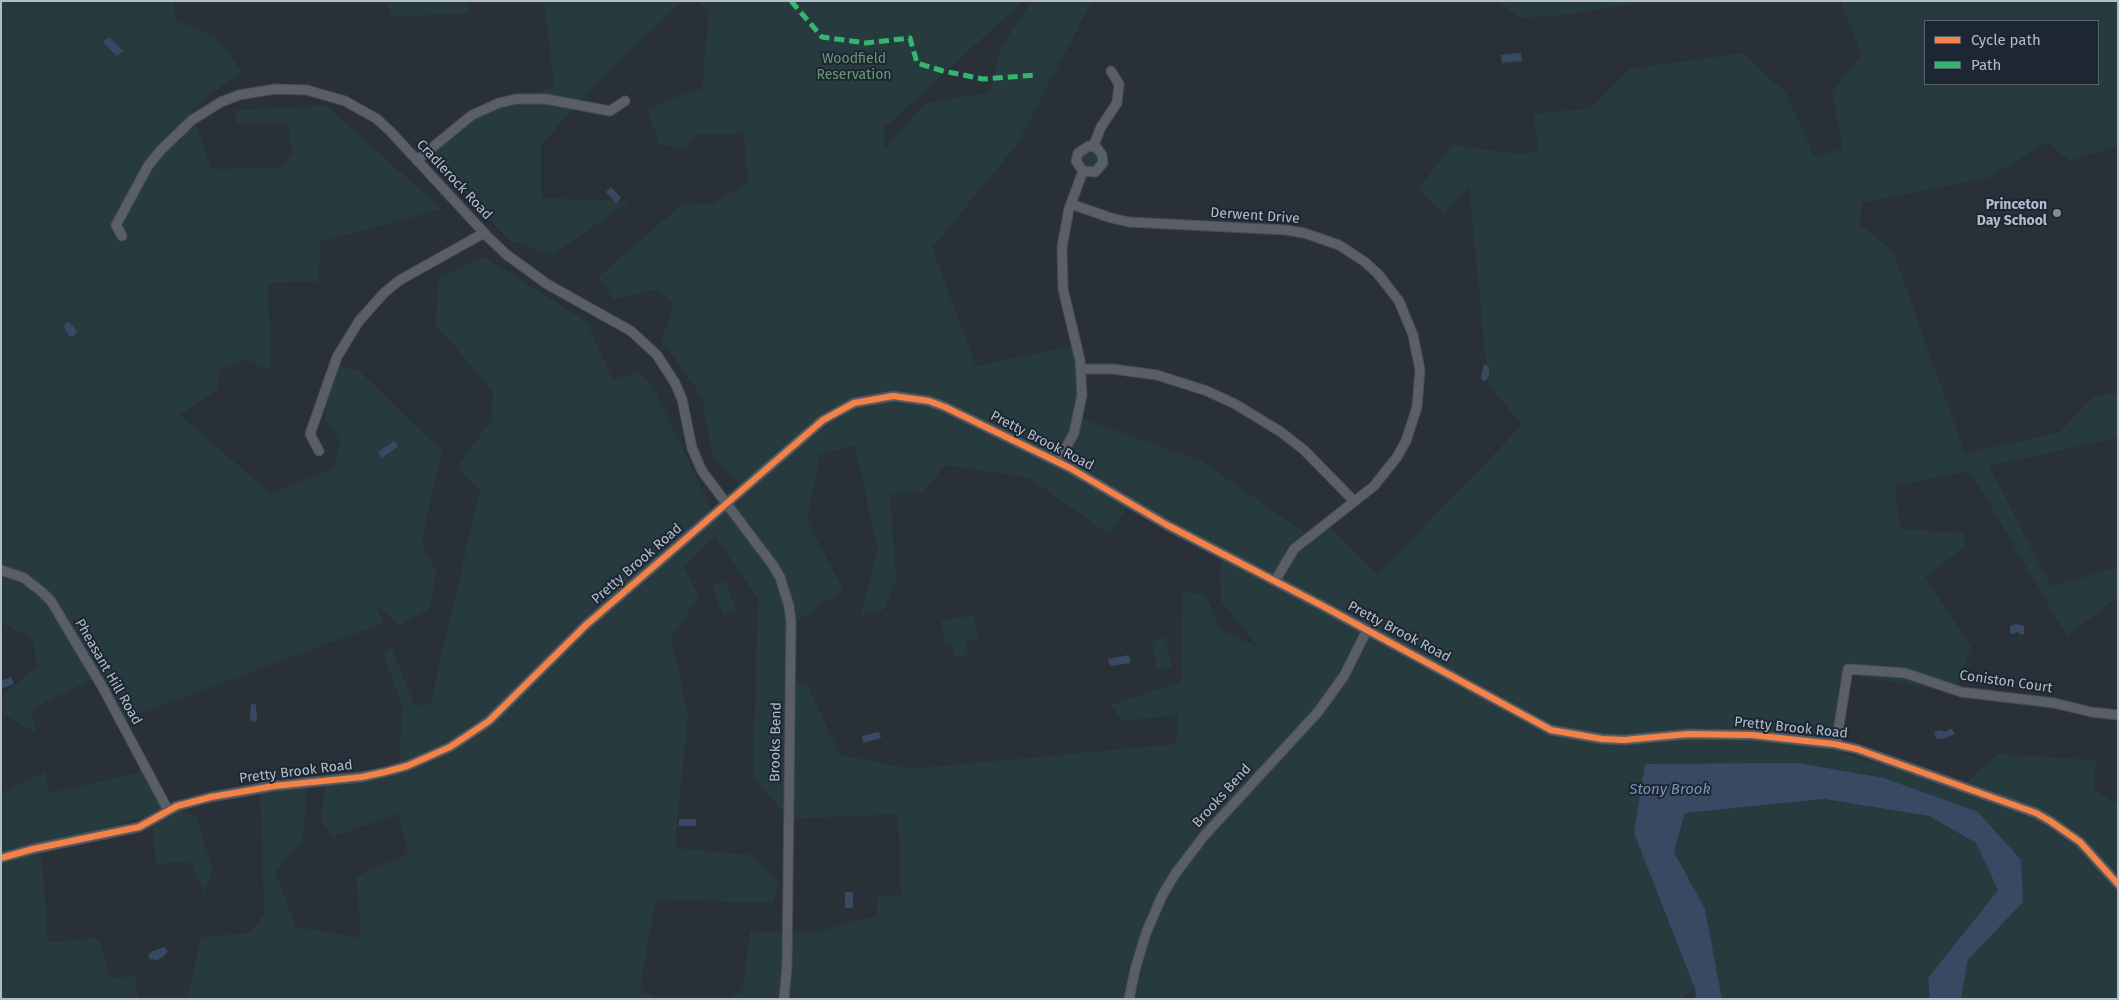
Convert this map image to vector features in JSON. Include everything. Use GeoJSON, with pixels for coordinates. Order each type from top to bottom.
{"type":"FeatureCollection","features":[{"type":"Feature","properties":{"kind":"street"},"geometry":{"type":"LineString","coordinates":[[1093,146],[1101,127],[1117,103],[1119,84],[1111,71]]}},
{"type":"Feature","properties":{"kind":"street","name":"Cradlerock Road"},"geometry":{"type":"LineString","coordinates":[[122,236],[116,225],[148,166],[160,151],[192,120],[207,110],[239,96],[257,91],[291,88],[307,90],[336,98],[361,109],[377,120],[417,160],[484,233],[526,270],[568,297],[625,326],[657,355],[675,383],[682,399],[696,460],[726,504]]}},
{"type":"Feature","properties":{"kind":"street"},"geometry":{"type":"LineString","coordinates":[[417,160],[467,118],[499,102],[516,99],[546,98],[610,111],[625,101]]}},
{"type":"Feature","properties":{"kind":"street"},"geometry":{"type":"LineString","coordinates":[[1093,146],[1102,155],[1102,167],[1091,173],[1083,171],[1076,161],[1078,153],[1085,147],[1093,146]]}},
{"type":"Feature","properties":{"kind":"street"},"geometry":{"type":"LineString","coordinates":[[1058,462],[1074,433],[1082,395],[1081,370],[1063,289],[1061,268],[1064,230],[1083,171]]}},
{"type":"Feature","properties":{"kind":"street","name":"Derwent Drive"},"geometry":{"type":"LineString","coordinates":[[1071,204],[1111,218],[1129,222],[1286,230],[1304,233],[1338,245],[1358,258],[1378,274],[1399,301],[1413,335],[1420,370],[1420,389],[1412,424],[1397,457],[1374,486],[1294,549],[1275,581]]}},
{"type":"Feature","properties":{"kind":"street"},"geometry":{"type":"LineString","coordinates":[[319,452],[310,434],[337,358],[358,321],[380,297],[400,280],[484,233]]}},
{"type":"Feature","properties":{"kind":"street"},"geometry":{"type":"LineString","coordinates":[[1081,370],[1112,369],[1157,375],[1200,389],[1235,404],[1281,432],[1304,450],[1354,501]]}},
{"type":"Feature","properties":{"kind":"street","name":"Pretty Brook Road"},"geometry":{"type":"LineString","coordinates":[[1,858],[33,849],[139,827],[150,823],[168,810],[182,805],[242,791],[385,772],[422,760],[450,747],[489,721],[573,636],[823,420],[854,404],[888,396],[912,398],[945,407],[1058,462],[1167,525],[1367,630],[1551,730],[1602,739],[1624,740],[1724,734],[1836,744],[1880,756],[2036,813],[2080,842],[2118,884]]}},
{"type":"Feature","properties":{"kind":"street","name":"Brooks Bend"},"geometry":{"type":"LineString","coordinates":[[726,504],[772,564],[780,577],[789,606],[787,946],[784,999]]}},
{"type":"Feature","properties":{"kind":"street","name":"Pheasant Hill Road"},"geometry":{"type":"LineString","coordinates":[[1,570],[24,578],[51,601],[103,688],[168,810]]}},
{"type":"Feature","properties":{"kind":"street","name":"Brooks Bend"},"geometry":{"type":"LineString","coordinates":[[1129,999],[1144,939],[1162,896],[1175,874],[1204,836],[1323,705],[1344,676],[1367,630]]}},
{"type":"Feature","properties":{"kind":"street","name":"Coniston Court"},"geometry":{"type":"LineString","coordinates":[[1836,744],[1848,669],[1905,673],[1961,692],[2054,703],[2091,712],[2118,715]]}},
{"type":"Feature","properties":{"kind":"green space"},"geometry":{"type":"Polygon","coordinates":[[[1,1],[174,1],[176,20],[216,37],[241,71],[190,110],[212,169],[282,168],[292,154],[288,123],[237,123],[235,110],[326,106],[442,209],[320,242],[319,281],[268,283],[271,370],[244,359],[220,370],[218,389],[180,415],[271,494],[335,467],[340,442],[324,417],[336,366],[359,371],[442,451],[421,543],[436,570],[430,609],[399,625],[376,605],[383,623],[122,720],[97,677],[31,709],[37,734],[1,713],[1,696],[38,666],[32,639],[1,622],[1,1]]]}},
{"type":"Feature","properties":{"kind":"green space"},"geometry":{"type":"Polygon","coordinates":[[[386,1],[467,1],[468,13],[392,17],[386,1]]]}},
{"type":"Feature","properties":{"kind":"green space"},"geometry":{"type":"Polygon","coordinates":[[[544,1],[681,1],[586,95],[541,145],[541,198],[629,201],[553,255],[509,240],[429,152],[476,113],[554,87],[544,1]]]}},
{"type":"Feature","properties":{"kind":"green space","name":"Woodfield Reservation"},"geometry":{"type":"Polygon","coordinates":[[[698,1],[1023,1],[884,128],[885,148],[926,103],[990,92],[1000,48],[1032,1],[1092,1],[1016,146],[932,248],[976,366],[1076,345],[1078,417],[1201,461],[1310,536],[1325,524],[1378,574],[1522,425],[1488,384],[1469,187],[1443,215],[1419,188],[1452,145],[1519,154],[1538,152],[1534,114],[1591,108],[1629,69],[1743,53],[1786,93],[1815,157],[1843,149],[1832,92],[1862,55],[1840,1],[2118,1],[2118,146],[2070,161],[2048,142],[1990,177],[1862,203],[1860,225],[1893,251],[1965,454],[2060,432],[2092,397],[2118,393],[2118,438],[1989,466],[2051,586],[2118,567],[2118,597],[2067,636],[1970,471],[1895,486],[1900,529],[1964,533],[1965,547],[1925,577],[1971,647],[1954,691],[1847,675],[1842,753],[1960,788],[1998,754],[2096,760],[2093,789],[2118,804],[2118,999],[1961,999],[1968,960],[2023,902],[1978,812],[1798,763],[1634,833],[1695,989],[1679,999],[729,999],[743,989],[750,931],[812,933],[877,916],[877,897],[901,895],[898,814],[789,819],[753,777],[758,599],[715,536],[684,568],[699,596],[671,638],[688,715],[675,848],[750,855],[780,882],[772,903],[656,899],[640,989],[660,999],[187,999],[201,937],[250,933],[264,914],[260,786],[307,782],[303,840],[275,872],[296,927],[361,938],[356,877],[408,853],[399,814],[332,837],[321,821],[326,781],[398,770],[403,707],[383,653],[392,648],[414,705],[430,705],[480,490],[457,467],[492,419],[493,391],[436,325],[438,278],[484,257],[587,322],[613,381],[637,372],[652,385],[714,514],[744,490],[712,455],[702,397],[662,340],[674,303],[656,290],[613,299],[598,277],[684,203],[713,204],[748,182],[744,133],[696,135],[686,150],[660,144],[646,109],[702,88],[709,12],[698,1]],[[855,445],[820,455],[807,520],[843,590],[788,627],[788,678],[808,686],[840,755],[910,769],[1176,744],[1178,715],[1123,721],[1110,705],[1181,682],[1182,591],[1205,595],[1222,631],[1258,647],[1221,601],[1220,550],[1131,501],[1110,535],[1029,478],[946,465],[922,493],[890,493],[896,581],[883,610],[860,615],[878,551],[855,445]]]}},
{"type":"Feature","properties":{"kind":"green space"},"geometry":{"type":"Polygon","coordinates":[[[1498,1],[1649,1],[1563,15],[1519,18],[1498,1]]]}},
{"type":"Feature","properties":{"kind":"green space"},"geometry":{"type":"Polygon","coordinates":[[[1089,150],[1095,153],[1098,159],[1095,165],[1089,168],[1083,165],[1080,159],[1083,153],[1089,150]]]}},
{"type":"Feature","properties":{"kind":"green space"},"geometry":{"type":"Polygon","coordinates":[[[726,581],[736,610],[723,615],[712,586],[726,581]]]}},
{"type":"Feature","properties":{"kind":"green space"},"geometry":{"type":"Polygon","coordinates":[[[974,615],[978,639],[965,641],[968,655],[955,657],[953,644],[945,646],[941,621],[974,615]]]}},
{"type":"Feature","properties":{"kind":"green space"},"geometry":{"type":"Polygon","coordinates":[[[1166,637],[1172,668],[1157,670],[1152,640],[1166,637]]]}},
{"type":"Feature","properties":{"kind":"green space"},"geometry":{"type":"Polygon","coordinates":[[[148,770],[168,805],[196,816],[213,870],[204,893],[190,861],[156,864],[151,815],[41,847],[48,942],[98,938],[111,978],[135,976],[138,999],[1,999],[1,793],[45,772],[50,793],[148,770]]]}},
{"type":"Feature","properties":{"kind":"green space"},"geometry":{"type":"Polygon","coordinates":[[[1824,799],[1929,816],[1976,843],[1998,889],[1928,978],[1930,999],[1722,999],[1705,909],[1674,852],[1685,813],[1824,799]]]}},
{"type":"Feature","properties":{"kind":"water"},"geometry":{"type":"Polygon","coordinates":[[[109,37],[123,51],[117,56],[103,42],[109,37]]]}},
{"type":"Feature","properties":{"kind":"water"},"geometry":{"type":"Polygon","coordinates":[[[1521,53],[1522,61],[1502,63],[1501,55],[1521,53]]]}},
{"type":"Feature","properties":{"kind":"water"},"geometry":{"type":"Polygon","coordinates":[[[611,187],[621,198],[616,203],[606,192],[611,187]]]}},
{"type":"Feature","properties":{"kind":"water"},"geometry":{"type":"Polygon","coordinates":[[[69,322],[77,331],[73,337],[69,336],[64,327],[69,322]]]}},
{"type":"Feature","properties":{"kind":"water"},"geometry":{"type":"Polygon","coordinates":[[[1484,364],[1489,367],[1489,376],[1485,381],[1481,377],[1484,364]]]}},
{"type":"Feature","properties":{"kind":"water"},"geometry":{"type":"Polygon","coordinates":[[[394,441],[398,446],[382,458],[378,452],[394,441]]]}},
{"type":"Feature","properties":{"kind":"water"},"geometry":{"type":"Polygon","coordinates":[[[2016,624],[2024,626],[2024,634],[2021,635],[2018,632],[2010,633],[2010,626],[2016,624]]]}},
{"type":"Feature","properties":{"kind":"water"},"geometry":{"type":"Polygon","coordinates":[[[1129,655],[1131,663],[1110,666],[1108,659],[1129,655]]]}},
{"type":"Feature","properties":{"kind":"water"},"geometry":{"type":"Polygon","coordinates":[[[11,677],[14,684],[1,689],[1,681],[11,677]]]}},
{"type":"Feature","properties":{"kind":"water"},"geometry":{"type":"Polygon","coordinates":[[[251,703],[256,705],[257,720],[254,722],[250,720],[251,703]]]}},
{"type":"Feature","properties":{"kind":"water"},"geometry":{"type":"Polygon","coordinates":[[[1950,729],[1955,734],[1937,739],[1934,732],[1939,730],[1945,732],[1950,729]]]}},
{"type":"Feature","properties":{"kind":"water"},"geometry":{"type":"Polygon","coordinates":[[[879,732],[881,738],[863,743],[862,736],[879,732]]]}},
{"type":"Feature","properties":{"kind":"water","name":"Stony Brook"},"geometry":{"type":"Polygon","coordinates":[[[1798,763],[1884,778],[1978,812],[2021,860],[2023,902],[1968,960],[1961,999],[1930,999],[1928,978],[1998,890],[1976,843],[1929,816],[1824,799],[1685,813],[1674,852],[1705,909],[1722,999],[1696,999],[1695,989],[1634,833],[1645,764],[1798,763]]]}},
{"type":"Feature","properties":{"kind":"water"},"geometry":{"type":"Polygon","coordinates":[[[679,819],[696,819],[696,826],[679,826],[679,819]]]}},
{"type":"Feature","properties":{"kind":"water"},"geometry":{"type":"Polygon","coordinates":[[[845,892],[853,892],[853,908],[845,908],[845,892]]]}},
{"type":"Feature","properties":{"kind":"water"},"geometry":{"type":"Polygon","coordinates":[[[164,947],[168,951],[164,956],[157,960],[149,959],[149,955],[153,951],[164,947]]]}},
{"type":"Feature","properties":{"kind":"marked path"},"geometry":{"type":"LineString","coordinates":[[791,1],[822,37],[866,43],[910,38],[917,63],[943,71],[983,79],[1037,75]]}},
{"type":"Feature","properties":{"kind":"cycle path"},"geometry":{"type":"LineString","coordinates":[[1,858],[33,849],[139,827],[177,806],[211,797],[274,786],[362,777],[407,766],[450,747],[489,721],[586,625],[823,420],[854,403],[893,396],[929,401],[945,407],[1070,468],[1167,525],[1321,605],[1551,730],[1602,739],[1624,740],[1688,734],[1752,735],[1834,744],[1857,749],[2036,813],[2080,842],[2118,884]]}},
{"type":"Feature","properties":{"kind":"place","name":"Princeton Day School"},"geometry":{"type":"Point","coordinates":[2057,213]}}]}
